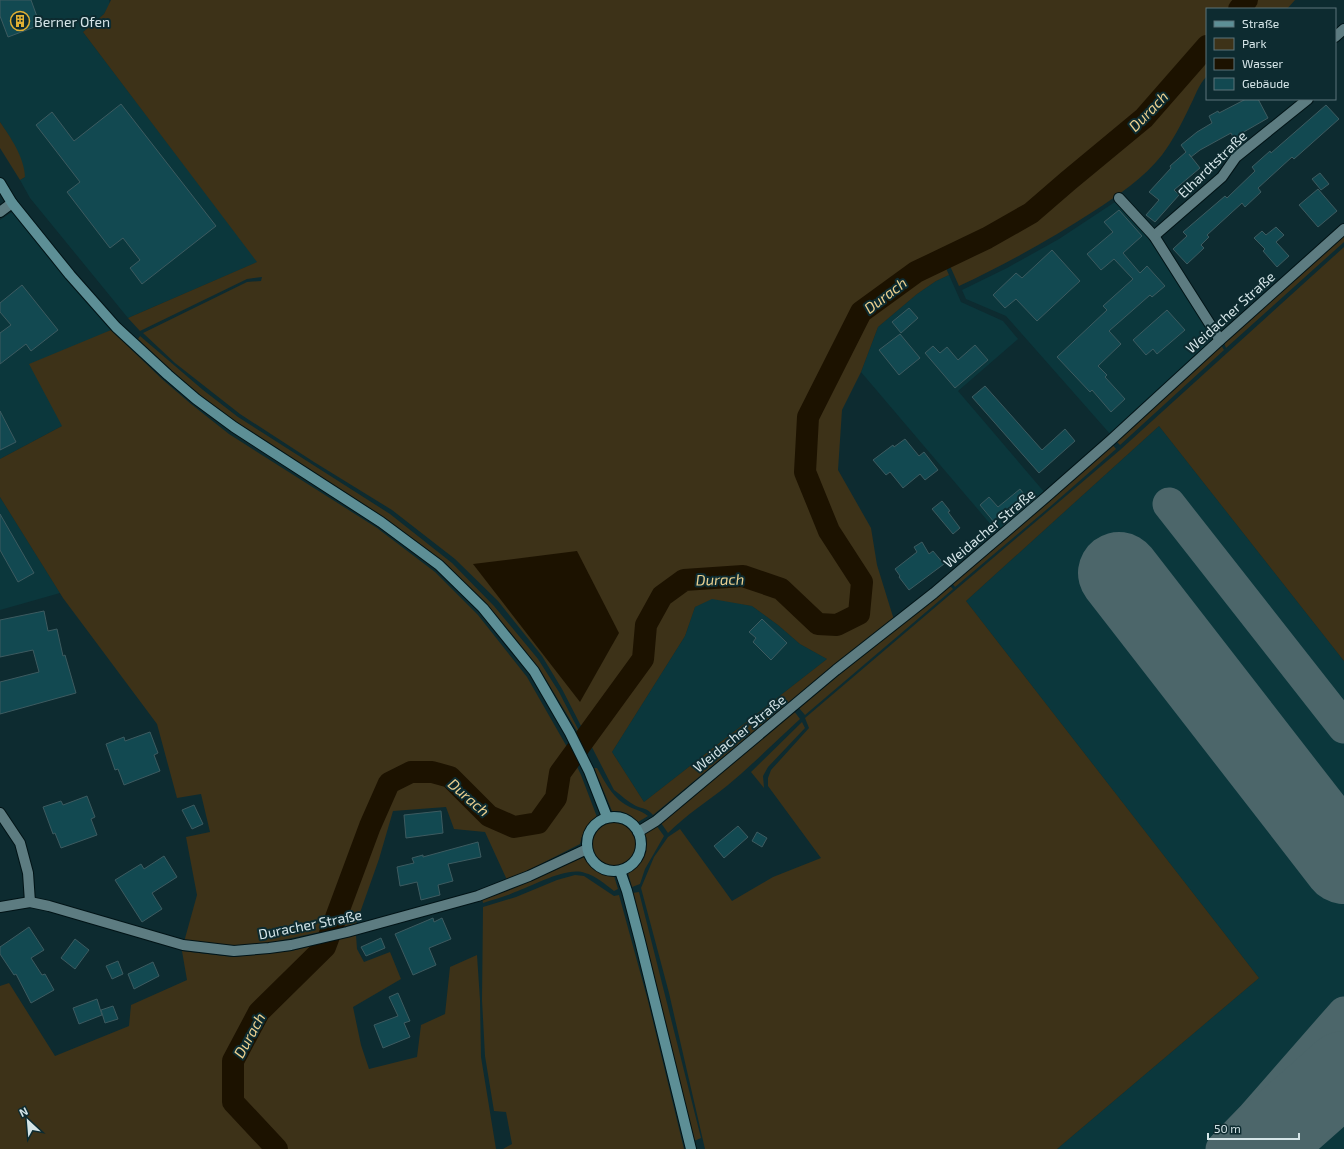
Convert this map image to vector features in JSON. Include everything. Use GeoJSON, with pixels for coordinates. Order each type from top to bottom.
{"type":"FeatureCollection","features":[{"type":"Feature","properties":{"kind":"street"},"geometry":{"type":"LineString","coordinates":[[1336,36],[1344,29]]}},
{"type":"Feature","properties":{"kind":"street","name":"Elhardtstraße"},"geometry":{"type":"LineString","coordinates":[[1154,236],[1222,177],[1236,157],[1307,100]]}},
{"type":"Feature","properties":{"kind":"street"},"geometry":{"type":"LineString","coordinates":[[0,183],[12,203],[70,275],[116,327],[196,399],[234,428],[381,522],[440,565],[483,608],[534,671],[570,733],[589,771],[608,817]]}},
{"type":"Feature","properties":{"kind":"street"},"geometry":{"type":"LineString","coordinates":[[1119,198],[1154,236],[1220,340]]}},
{"type":"Feature","properties":{"kind":"street"},"geometry":{"type":"LineString","coordinates":[[0,212],[12,203]]}},
{"type":"Feature","properties":{"kind":"street","name":"Weidacher Straße"},"geometry":{"type":"LineString","coordinates":[[638,832],[656,821],[836,670],[934,593],[1106,445],[1344,229]]}},
{"type":"Feature","properties":{"kind":"street"},"geometry":{"type":"LineString","coordinates":[[0,813],[20,843],[28,873],[30,902]]}},
{"type":"Feature","properties":{"kind":"street"},"geometry":{"type":"LineString","coordinates":[[608,817],[625,819],[633,824],[638,832],[641,840],[641,848],[638,856],[630,865],[620,871],[602,869],[590,858],[587,849],[587,837],[593,826],[600,820],[608,817]]}},
{"type":"Feature","properties":{"kind":"street","name":"Duracher Straße"},"geometry":{"type":"LineString","coordinates":[[0,907],[30,902],[49,906],[183,945],[234,951],[291,945],[347,932],[478,896],[528,876],[587,849]]}},
{"type":"Feature","properties":{"kind":"street"},"geometry":{"type":"LineString","coordinates":[[620,871],[636,926],[691,1149]]}},
{"type":"Feature","properties":{"kind":"shaded area"},"geometry":{"type":"Polygon","coordinates":[[[0,0],[109,0],[110,4],[104,14],[83,32],[258,262],[128,318],[30,198],[20,180],[25,177],[11,139],[0,122],[0,0]]]}},
{"type":"Feature","properties":{"kind":"shaded area"},"geometry":{"type":"Polygon","coordinates":[[[1118,200],[1152,238],[1215,339],[1111,435],[1006,316],[966,299],[962,290],[1007,268],[1059,239],[1118,200]]]}},
{"type":"Feature","properties":{"kind":"shaded area"},"geometry":{"type":"Polygon","coordinates":[[[12,212],[65,278],[111,330],[105,333],[62,426],[0,459],[0,220],[12,212]]]}},
{"type":"Feature","properties":{"kind":"shaded area"},"geometry":{"type":"Polygon","coordinates":[[[949,275],[961,302],[1003,321],[1018,339],[958,391],[1045,493],[998,533],[861,372],[878,327],[917,294],[936,281],[949,275]]]}},
{"type":"Feature","properties":{"kind":"shaded area"},"geometry":{"type":"Polygon","coordinates":[[[1159,426],[1344,661],[1344,1149],[1057,1149],[1259,978],[966,601],[1159,426]]]}},
{"type":"Feature","properties":{"kind":"shaded area"},"geometry":{"type":"Polygon","coordinates":[[[0,497],[60,593],[0,610],[0,497]]]}},
{"type":"Feature","properties":{"kind":"shaded area"},"geometry":{"type":"Polygon","coordinates":[[[712,598],[752,606],[778,625],[800,644],[827,659],[644,802],[612,752],[685,636],[695,607],[712,598]]]}},
{"type":"Feature","properties":{"kind":"green space"},"geometry":{"type":"Polygon","coordinates":[[[111,0],[1295,0],[1288,8],[1206,8],[1206,77],[1199,87],[1180,126],[1162,155],[1130,186],[1112,199],[1045,241],[959,286],[942,248],[938,250],[949,275],[936,281],[917,294],[878,327],[861,372],[842,410],[838,470],[871,528],[877,565],[894,620],[834,666],[653,815],[647,810],[636,806],[614,790],[562,689],[542,656],[498,601],[455,559],[392,510],[240,414],[175,363],[143,333],[247,282],[261,281],[262,277],[247,279],[140,331],[128,318],[257,262],[83,32],[104,14],[111,0]],[[712,599],[695,607],[685,636],[612,752],[644,802],[827,659],[800,644],[778,625],[752,606],[712,599]]]}},
{"type":"Feature","properties":{"kind":"green space"},"geometry":{"type":"Polygon","coordinates":[[[0,122],[20,155],[25,177],[20,180],[0,148],[0,122]]]}},
{"type":"Feature","properties":{"kind":"green space"},"geometry":{"type":"Polygon","coordinates":[[[1344,234],[1344,242],[1226,348],[1224,343],[1344,234]]]}},
{"type":"Feature","properties":{"kind":"green space"},"geometry":{"type":"Polygon","coordinates":[[[1344,247],[1344,661],[1159,426],[966,601],[1259,978],[1057,1149],[705,1149],[669,993],[641,888],[654,857],[668,837],[680,829],[732,901],[773,877],[821,858],[768,786],[768,778],[771,770],[809,728],[805,718],[1120,450],[1344,247]]]}},
{"type":"Feature","properties":{"kind":"green space"},"geometry":{"type":"Polygon","coordinates":[[[111,330],[163,380],[229,434],[377,528],[435,572],[478,615],[527,677],[571,754],[581,775],[597,817],[590,822],[586,828],[580,844],[507,880],[485,832],[454,829],[446,807],[393,811],[379,859],[356,924],[269,943],[233,946],[184,942],[197,895],[186,837],[210,832],[201,794],[177,798],[157,724],[63,598],[0,497],[0,459],[62,426],[29,364],[111,330]]]}},
{"type":"Feature","properties":{"kind":"green space"},"geometry":{"type":"Polygon","coordinates":[[[140,336],[203,390],[238,417],[390,514],[452,563],[494,606],[538,659],[559,692],[579,731],[577,731],[539,668],[487,605],[443,562],[385,518],[235,422],[170,369],[138,339],[140,336]]]}},
{"type":"Feature","properties":{"kind":"green space"},"geometry":{"type":"Polygon","coordinates":[[[1221,345],[1224,350],[1120,445],[1116,441],[1221,345]]]}},
{"type":"Feature","properties":{"kind":"green space"},"geometry":{"type":"Polygon","coordinates":[[[1112,444],[1116,449],[955,587],[952,583],[1112,444]]]}},
{"type":"Feature","properties":{"kind":"green space"},"geometry":{"type":"Polygon","coordinates":[[[949,585],[953,589],[805,715],[799,708],[949,585]]]}},
{"type":"Feature","properties":{"kind":"green space"},"geometry":{"type":"Polygon","coordinates":[[[794,711],[800,719],[737,777],[668,833],[661,823],[794,711]]]}},
{"type":"Feature","properties":{"kind":"green space"},"geometry":{"type":"Polygon","coordinates":[[[802,722],[805,728],[768,767],[763,776],[764,788],[751,772],[802,722]]]}},
{"type":"Feature","properties":{"kind":"green space"},"geometry":{"type":"Polygon","coordinates":[[[594,768],[597,768],[608,787],[619,800],[648,816],[638,822],[626,813],[612,811],[594,768]]]}},
{"type":"Feature","properties":{"kind":"green space"},"geometry":{"type":"Polygon","coordinates":[[[614,822],[626,826],[632,832],[636,844],[632,856],[626,862],[614,866],[602,862],[596,856],[592,844],[596,832],[602,826],[614,822]]]}},
{"type":"Feature","properties":{"kind":"green space"},"geometry":{"type":"Polygon","coordinates":[[[656,825],[664,836],[645,869],[640,884],[632,887],[628,873],[638,865],[644,857],[644,834],[656,825]]]}},
{"type":"Feature","properties":{"kind":"green space"},"geometry":{"type":"Polygon","coordinates":[[[584,857],[596,871],[614,876],[618,889],[614,891],[600,880],[589,874],[569,872],[483,903],[482,898],[510,889],[584,857]]]}},
{"type":"Feature","properties":{"kind":"green space"},"geometry":{"type":"Polygon","coordinates":[[[575,875],[584,876],[614,896],[619,895],[648,1001],[684,1149],[503,1149],[512,1144],[506,1112],[494,1111],[485,1056],[482,1000],[483,907],[516,897],[557,880],[575,875]]]}},
{"type":"Feature","properties":{"kind":"green space"},"geometry":{"type":"Polygon","coordinates":[[[639,892],[701,1138],[694,1141],[645,938],[632,893],[639,892]]]}},
{"type":"Feature","properties":{"kind":"green space"},"geometry":{"type":"Polygon","coordinates":[[[356,935],[357,949],[364,962],[390,952],[401,979],[353,1007],[361,1045],[369,1069],[417,1057],[421,1025],[445,1014],[450,967],[477,955],[480,1000],[481,1057],[496,1149],[0,1149],[0,986],[9,983],[55,1056],[129,1026],[131,1005],[187,980],[182,951],[233,957],[291,951],[356,935]]]}},
{"type":"Feature","properties":{"kind":"water"},"geometry":{"type":"Polygon","coordinates":[[[577,551],[619,633],[580,702],[473,564],[577,551]]]}},
{"type":"Feature","properties":{"kind":"building","name":"Berner Ofen"},"geometry":{"type":"Polygon","coordinates":[[[0,0],[31,0],[40,25],[8,37],[0,16],[0,0]]]}},
{"type":"Feature","properties":{"kind":"building"},"geometry":{"type":"Polygon","coordinates":[[[1244,100],[1259,100],[1268,118],[1234,139],[1231,133],[1200,150],[1191,157],[1200,168],[1174,190],[1179,195],[1155,222],[1146,215],[1159,200],[1149,192],[1171,168],[1170,166],[1186,152],[1181,145],[1197,132],[1212,123],[1209,116],[1218,111],[1219,113],[1244,100]]]}},
{"type":"Feature","properties":{"kind":"building"},"geometry":{"type":"Polygon","coordinates":[[[121,104],[216,226],[142,284],[130,268],[140,260],[123,238],[110,248],[67,192],[80,182],[36,125],[52,112],[74,141],[121,104]]]}},
{"type":"Feature","properties":{"kind":"building"},"geometry":{"type":"Polygon","coordinates":[[[1326,105],[1339,119],[1294,159],[1292,157],[1258,188],[1261,192],[1245,207],[1242,203],[1207,235],[1209,237],[1201,245],[1204,248],[1187,264],[1173,249],[1187,236],[1183,232],[1225,196],[1227,198],[1255,171],[1252,167],[1270,151],[1271,153],[1326,105]]]}},
{"type":"Feature","properties":{"kind":"building"},"geometry":{"type":"Polygon","coordinates":[[[1320,173],[1329,184],[1321,190],[1312,179],[1320,173]]]}},
{"type":"Feature","properties":{"kind":"building"},"geometry":{"type":"Polygon","coordinates":[[[1318,189],[1337,211],[1318,227],[1299,205],[1318,189]]]}},
{"type":"Feature","properties":{"kind":"building"},"geometry":{"type":"Polygon","coordinates":[[[1119,210],[1142,236],[1123,253],[1140,273],[1147,266],[1165,286],[1152,297],[1150,295],[1109,331],[1121,344],[1098,366],[1107,375],[1105,377],[1125,399],[1111,412],[1092,390],[1090,392],[1057,357],[1107,310],[1103,306],[1133,279],[1114,259],[1101,270],[1087,254],[1113,232],[1104,222],[1119,210]]]}},
{"type":"Feature","properties":{"kind":"building"},"geometry":{"type":"Polygon","coordinates":[[[1276,227],[1284,235],[1276,242],[1289,256],[1277,267],[1263,251],[1265,249],[1254,238],[1262,231],[1266,235],[1276,227]]]}},
{"type":"Feature","properties":{"kind":"building"},"geometry":{"type":"Polygon","coordinates":[[[1052,250],[1080,281],[1037,321],[1016,299],[1005,308],[993,295],[1016,273],[1022,278],[1052,250]]]}},
{"type":"Feature","properties":{"kind":"building"},"geometry":{"type":"Polygon","coordinates":[[[22,285],[58,330],[31,351],[26,344],[0,364],[0,333],[11,325],[0,312],[0,303],[22,285]]]}},
{"type":"Feature","properties":{"kind":"building"},"geometry":{"type":"Polygon","coordinates":[[[909,308],[918,318],[901,333],[892,322],[909,308]]]}},
{"type":"Feature","properties":{"kind":"building"},"geometry":{"type":"Polygon","coordinates":[[[1167,310],[1185,330],[1157,354],[1153,349],[1146,355],[1133,340],[1167,310]]]}},
{"type":"Feature","properties":{"kind":"building"},"geometry":{"type":"Polygon","coordinates":[[[900,334],[920,358],[899,375],[879,350],[900,334]]]}},
{"type":"Feature","properties":{"kind":"building"},"geometry":{"type":"Polygon","coordinates":[[[975,345],[988,360],[955,388],[925,353],[933,346],[940,353],[947,347],[958,360],[975,345]]]}},
{"type":"Feature","properties":{"kind":"building"},"geometry":{"type":"Polygon","coordinates":[[[985,386],[1042,450],[1065,429],[1075,441],[1039,473],[972,397],[985,386]]]}},
{"type":"Feature","properties":{"kind":"building"},"geometry":{"type":"Polygon","coordinates":[[[0,411],[16,442],[0,450],[0,411]]]}},
{"type":"Feature","properties":{"kind":"building"},"geometry":{"type":"Polygon","coordinates":[[[905,439],[919,456],[924,452],[938,470],[925,480],[920,474],[903,488],[890,472],[886,475],[873,460],[893,445],[894,447],[905,439]]]}},
{"type":"Feature","properties":{"kind":"building"},"geometry":{"type":"Polygon","coordinates":[[[1020,489],[1027,498],[1019,504],[1018,503],[994,522],[980,505],[989,497],[998,507],[1020,489]]]}},
{"type":"Feature","properties":{"kind":"building"},"geometry":{"type":"Polygon","coordinates":[[[942,501],[960,528],[953,534],[932,509],[942,501]]]}},
{"type":"Feature","properties":{"kind":"building"},"geometry":{"type":"Polygon","coordinates":[[[0,514],[34,573],[18,582],[0,550],[0,514]]]}},
{"type":"Feature","properties":{"kind":"building"},"geometry":{"type":"Polygon","coordinates":[[[922,542],[929,554],[933,551],[944,564],[909,590],[895,569],[917,552],[914,547],[922,542]]]}},
{"type":"Feature","properties":{"kind":"building"},"geometry":{"type":"Polygon","coordinates":[[[44,611],[48,631],[57,629],[63,656],[65,655],[76,693],[0,714],[0,682],[39,672],[33,650],[0,657],[0,620],[44,611]]]}},
{"type":"Feature","properties":{"kind":"building"},"geometry":{"type":"Polygon","coordinates":[[[762,619],[787,643],[771,660],[753,642],[756,638],[749,632],[762,619]]]}},
{"type":"Feature","properties":{"kind":"building"},"geometry":{"type":"Polygon","coordinates":[[[150,732],[158,753],[154,755],[160,771],[124,785],[118,769],[115,770],[106,744],[124,737],[125,741],[150,732]]]}},
{"type":"Feature","properties":{"kind":"building"},"geometry":{"type":"Polygon","coordinates":[[[87,796],[95,817],[91,819],[97,835],[61,848],[55,833],[53,834],[43,807],[61,801],[63,805],[87,796]]]}},
{"type":"Feature","properties":{"kind":"building"},"geometry":{"type":"Polygon","coordinates":[[[194,805],[203,824],[192,829],[182,810],[194,805]]]}},
{"type":"Feature","properties":{"kind":"building"},"geometry":{"type":"Polygon","coordinates":[[[441,811],[443,833],[406,838],[404,815],[441,811]]]}},
{"type":"Feature","properties":{"kind":"building"},"geometry":{"type":"Polygon","coordinates":[[[738,826],[748,837],[724,858],[714,846],[738,826]]]}},
{"type":"Feature","properties":{"kind":"building"},"geometry":{"type":"Polygon","coordinates":[[[757,832],[767,838],[762,847],[752,841],[757,832]]]}},
{"type":"Feature","properties":{"kind":"building"},"geometry":{"type":"Polygon","coordinates":[[[478,842],[481,857],[448,864],[453,881],[438,885],[440,895],[421,900],[417,882],[400,886],[397,867],[414,863],[412,858],[423,855],[423,857],[478,842]]]}},
{"type":"Feature","properties":{"kind":"building"},"geometry":{"type":"Polygon","coordinates":[[[164,856],[177,877],[152,893],[162,909],[142,922],[115,880],[141,864],[144,869],[164,856]]]}},
{"type":"Feature","properties":{"kind":"building"},"geometry":{"type":"Polygon","coordinates":[[[433,918],[434,922],[442,918],[451,939],[429,948],[436,965],[413,975],[395,934],[433,918]]]}},
{"type":"Feature","properties":{"kind":"building"},"geometry":{"type":"Polygon","coordinates":[[[29,927],[44,950],[31,958],[42,975],[45,974],[54,990],[31,1003],[16,974],[14,975],[0,954],[0,947],[29,927]]]}},
{"type":"Feature","properties":{"kind":"building"},"geometry":{"type":"Polygon","coordinates":[[[381,938],[385,948],[366,956],[361,947],[381,938]]]}},
{"type":"Feature","properties":{"kind":"building"},"geometry":{"type":"Polygon","coordinates":[[[75,939],[89,950],[75,969],[61,958],[75,939]]]}},
{"type":"Feature","properties":{"kind":"building"},"geometry":{"type":"Polygon","coordinates":[[[118,961],[123,974],[112,979],[106,966],[118,961]]]}},
{"type":"Feature","properties":{"kind":"building"},"geometry":{"type":"Polygon","coordinates":[[[153,962],[159,976],[134,989],[128,974],[153,962]]]}},
{"type":"Feature","properties":{"kind":"building"},"geometry":{"type":"Polygon","coordinates":[[[398,993],[410,1021],[404,1023],[410,1037],[383,1048],[374,1025],[398,1016],[389,997],[398,993]]]}},
{"type":"Feature","properties":{"kind":"building"},"geometry":{"type":"Polygon","coordinates":[[[97,999],[102,1015],[79,1024],[73,1008],[97,999]]]}},
{"type":"Feature","properties":{"kind":"building"},"geometry":{"type":"Polygon","coordinates":[[[113,1006],[118,1019],[105,1023],[101,1010],[113,1006]]]}},
{"type":"Feature","properties":{"kind":"waterway","name":"Durach"},"geometry":{"type":"LineString","coordinates":[[1240,8],[1247,0]]}},
{"type":"Feature","properties":{"kind":"waterway","name":"Durach"},"geometry":{"type":"LineString","coordinates":[[277,1149],[233,1102],[233,1061],[259,1012],[325,947],[370,826],[389,783],[411,772],[432,772],[450,777],[489,816],[514,827],[538,823],[556,798],[560,773],[643,659],[646,625],[662,596],[684,580],[743,576],[781,589],[818,624],[837,625],[859,614],[862,582],[829,531],[805,472],[808,417],[861,312],[916,272],[987,238],[1031,213],[1144,118],[1206,47]]}},
{"type":"Feature","properties":{"kind":"taxiway"},"geometry":{"type":"LineString","coordinates":[[1169,504],[1344,727]]}},
{"type":"Feature","properties":{"kind":"taxiway"},"geometry":{"type":"LineString","coordinates":[[1222,1149],[1252,1118],[1344,1013]]}},
{"type":"Feature","properties":{"kind":"runway"},"geometry":{"type":"LineString","coordinates":[[1119,573],[1344,863]]}},
{"type":"Feature","properties":{"kind":"runway"},"geometry":{"type":"LineString","coordinates":[[1257,1149],[1344,1072]]}},
{"type":"Feature","properties":{"kind":"place","name":"Berner Ofen"},"geometry":{"type":"Point","coordinates":[20,21]}}]}
